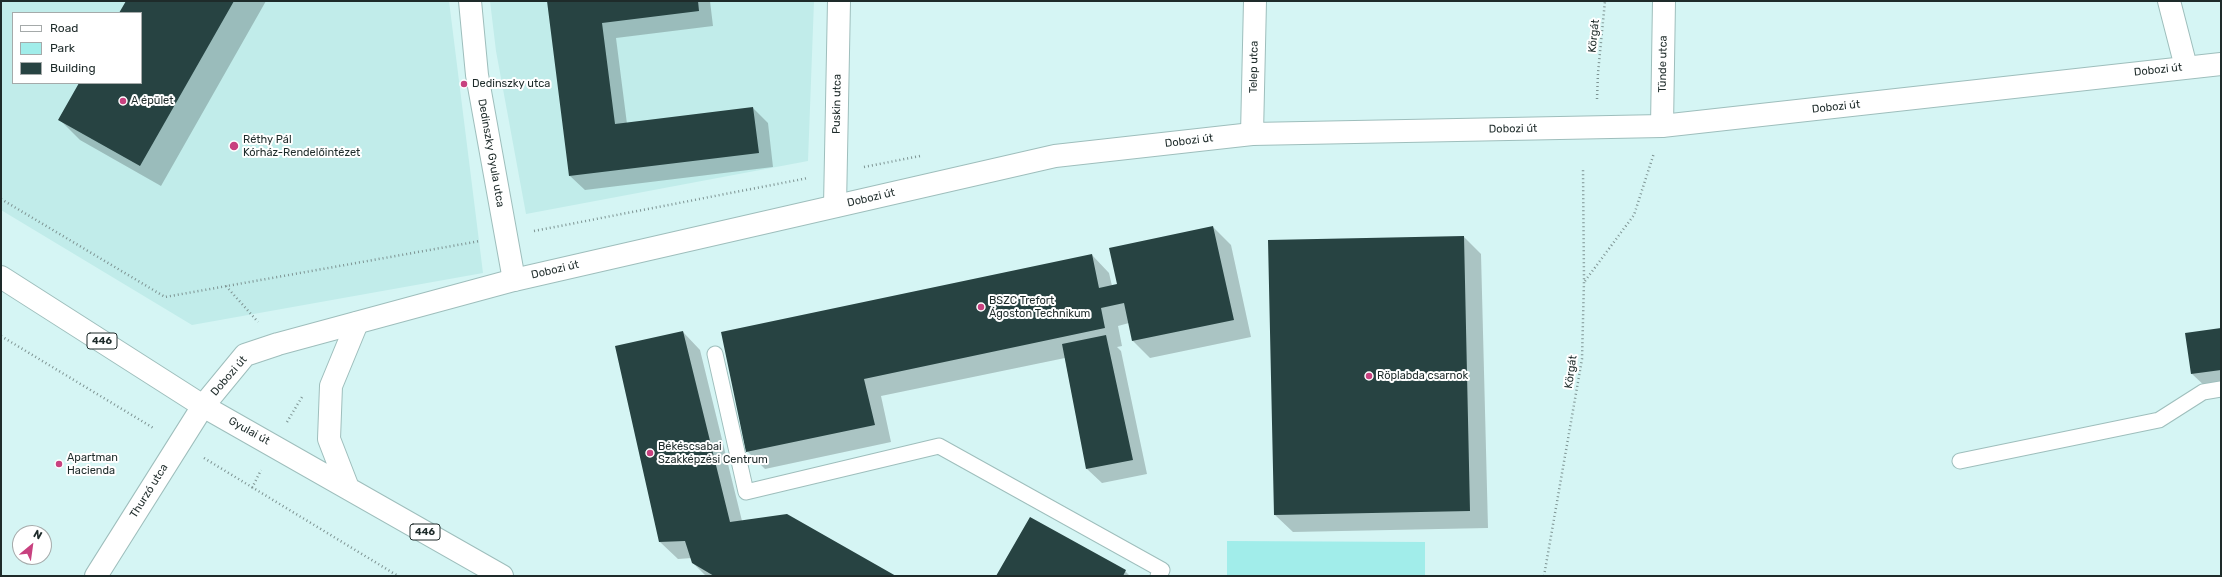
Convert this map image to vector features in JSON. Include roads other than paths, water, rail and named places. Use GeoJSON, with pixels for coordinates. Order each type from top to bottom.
{"type":"FeatureCollection","features":[{"type":"Feature","properties":{"kind":"main road","name":"Dedinszky Gyula utca"},"geometry":{"type":"LineString","coordinates":[[470,1],[477,74],[514,280]]}},
{"type":"Feature","properties":{"kind":"main road","name":"Puskin utca"},"geometry":{"type":"LineString","coordinates":[[835,206],[839,1]]}},
{"type":"Feature","properties":{"kind":"main road","name":"Telep utca"},"geometry":{"type":"LineString","coordinates":[[1252,134],[1255,1]]}},
{"type":"Feature","properties":{"kind":"main road","name":"Tünde utca"},"geometry":{"type":"LineString","coordinates":[[1662,126],[1664,1]]}},
{"type":"Feature","properties":{"kind":"main road"},"geometry":{"type":"LineString","coordinates":[[2169,1],[2186,67]]}},
{"type":"Feature","properties":{"kind":"main road","name":"Dobozi út"},"geometry":{"type":"LineString","coordinates":[[203,406],[245,355],[357,322],[514,280],[1055,156],[1252,134],[1662,126],[2221,64]]}},
{"type":"Feature","properties":{"kind":"main road","name":"Gyulai út"},"geometry":{"type":"LineString","coordinates":[[1,277],[203,406],[502,576]]}},
{"type":"Feature","properties":{"kind":"main road"},"geometry":{"type":"LineString","coordinates":[[348,488],[329,439],[331,386],[357,322]]}},
{"type":"Feature","properties":{"kind":"main road","name":"Thurzó utca"},"geometry":{"type":"LineString","coordinates":[[96,576],[203,406]]}},
{"type":"Feature","properties":{"kind":"lane"},"geometry":{"type":"LineString","coordinates":[[715,354],[746,492],[939,446],[1162,570],[1158,576]]}},
{"type":"Feature","properties":{"kind":"lane"},"geometry":{"type":"LineString","coordinates":[[1960,462],[2159,420],[2203,392],[2221,389]]}},
{"type":"Feature","properties":{"kind":"place","name":"Dedinszky utca"},"geometry":{"type":"Point","coordinates":[464,84]}},
{"type":"Feature","properties":{"kind":"place","name":"A épület"},"geometry":{"type":"Point","coordinates":[123,101]}},
{"type":"Feature","properties":{"kind":"place","name":"Réthy Pál Kórház-Rendelőintézet"},"geometry":{"type":"Point","coordinates":[234,146]}},
{"type":"Feature","properties":{"kind":"place","name":"BSZC Trefort Ágoston Technikum"},"geometry":{"type":"Point","coordinates":[981,307]}},
{"type":"Feature","properties":{"kind":"place","name":"Röplabda csarnok"},"geometry":{"type":"Point","coordinates":[1369,376]}},
{"type":"Feature","properties":{"kind":"place","name":"Békéscsabai Szakképzési Centrum"},"geometry":{"type":"Point","coordinates":[650,453]}},
{"type":"Feature","properties":{"kind":"place","name":"Apartman Hacienda"},"geometry":{"type":"Point","coordinates":[59,464]}}]}
